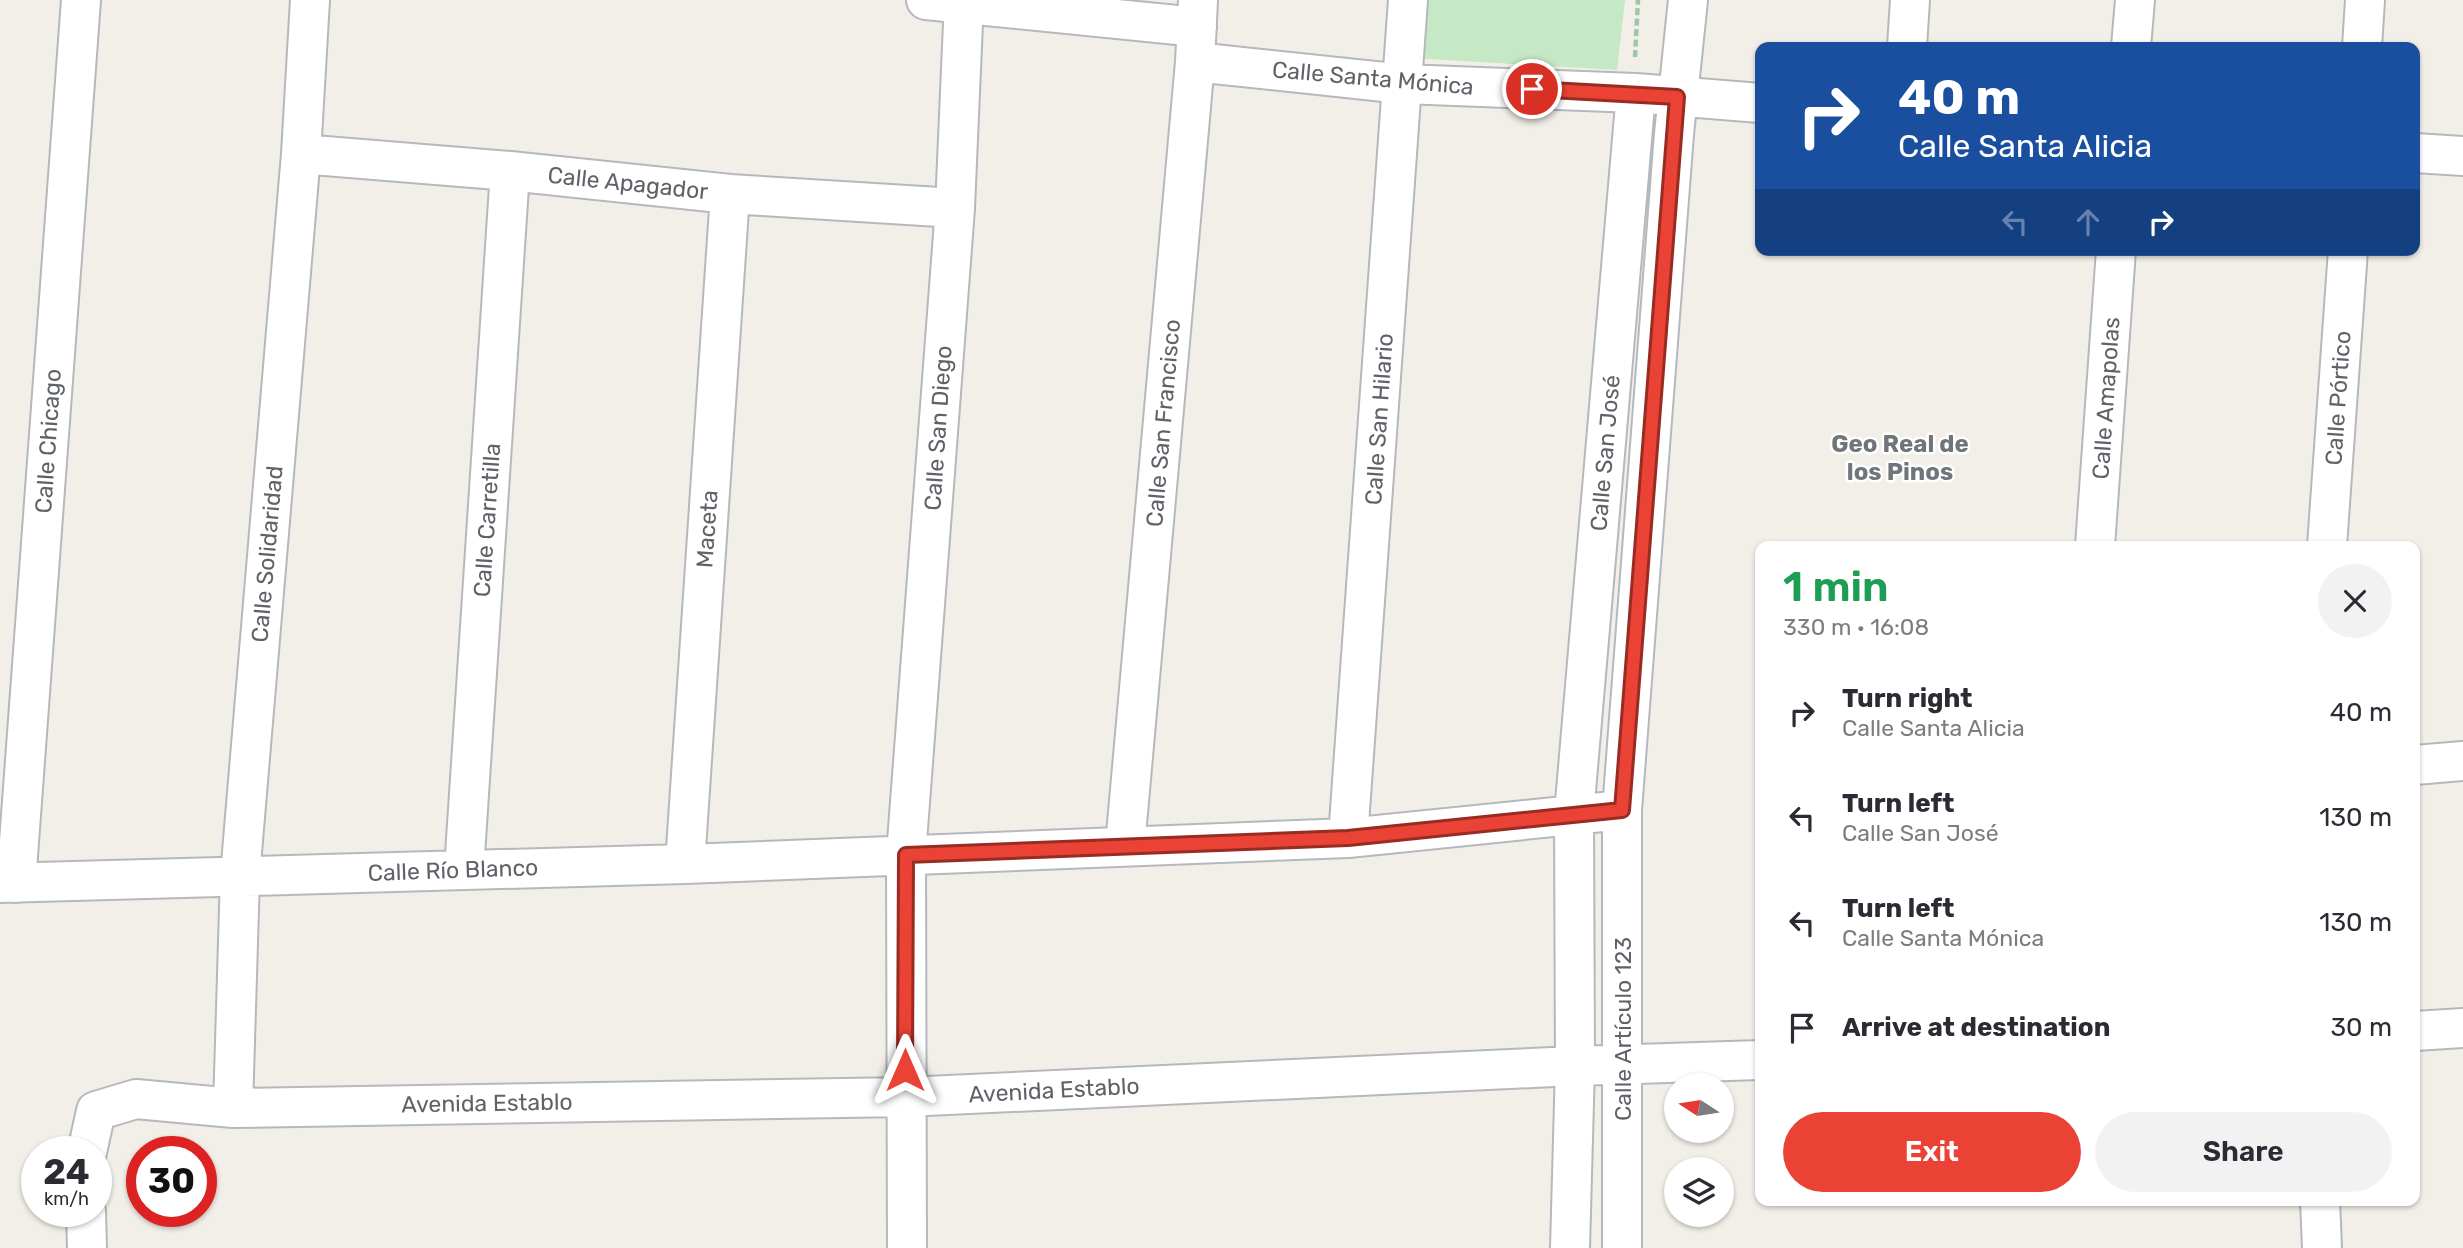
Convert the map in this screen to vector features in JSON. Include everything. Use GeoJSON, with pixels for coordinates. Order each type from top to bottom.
{"type":"FeatureCollection","features":[{"type":"Feature","properties":{"kind":"street","name":"Calle Chicago"},"geometry":{"type":"LineString","coordinates":[[8,883],[81,0]]}},
{"type":"Feature","properties":{"kind":"street","name":"Calle Solidaridad"},"geometry":{"type":"LineString","coordinates":[[233,1108],[240,876],[301,154],[310,0]]}},
{"type":"Feature","properties":{"kind":"street","name":"Calle Santa Mónica"},"geometry":{"type":"LineString","coordinates":[[926,0],[1197,30],[1404,84],[1636,93],[1755,103]]}},
{"type":"Feature","properties":{"kind":"street","name":"Calle San Hilario"},"geometry":{"type":"LineString","coordinates":[[1348,838],[1408,0]]}},
{"type":"Feature","properties":{"kind":"street","name":"Calle San José"},"geometry":{"type":"LineString","coordinates":[[1622,810],[1677,97],[1688,0]]}},
{"type":"Feature","properties":{"kind":"street"},"geometry":{"type":"LineString","coordinates":[[1906,42],[1910,0]]}},
{"type":"Feature","properties":{"kind":"street"},"geometry":{"type":"LineString","coordinates":[[2131,42],[2135,0]]}},
{"type":"Feature","properties":{"kind":"street"},"geometry":{"type":"LineString","coordinates":[[2362,42],[2365,0]]}},
{"type":"Feature","properties":{"kind":"street","name":"Calle San Diego"},"geometry":{"type":"LineString","coordinates":[[907,1248],[906,855],[955,208],[963,2]]}},
{"type":"Feature","properties":{"kind":"street","name":"Calle San Francisco"},"geometry":{"type":"LineString","coordinates":[[1125,846],[1197,30]]}},
{"type":"Feature","properties":{"kind":"street","name":"Calle San José"},"geometry":{"type":"LineString","coordinates":[[1574,814],[1636,93]]}},
{"type":"Feature","properties":{"kind":"street"},"geometry":{"type":"LineString","coordinates":[[2420,153],[2463,156]]}},
{"type":"Feature","properties":{"kind":"street","name":"Calle Apagador"},"geometry":{"type":"LineString","coordinates":[[301,154],[510,171],[730,194],[955,208]]}},
{"type":"Feature","properties":{"kind":"street","name":"Calle Carretilla"},"geometry":{"type":"LineString","coordinates":[[464,870],[510,171]]}},
{"type":"Feature","properties":{"kind":"street","name":"Maceta"},"geometry":{"type":"LineString","coordinates":[[685,864],[730,194]]}},
{"type":"Feature","properties":{"kind":"street","name":"Calle Amapolas"},"geometry":{"type":"LineString","coordinates":[[2095,541],[2116,256]]}},
{"type":"Feature","properties":{"kind":"street","name":"Calle Pórtico"},"geometry":{"type":"LineString","coordinates":[[2327,541],[2348,256]]}},
{"type":"Feature","properties":{"kind":"street"},"geometry":{"type":"LineString","coordinates":[[2420,765],[2463,761]]}},
{"type":"Feature","properties":{"kind":"street","name":"Calle Río Blanco"},"geometry":{"type":"LineString","coordinates":[[8,883],[685,864],[1348,838],[1622,810]]}},
{"type":"Feature","properties":{"kind":"street","name":"Calle Artículo 123"},"geometry":{"type":"LineString","coordinates":[[1622,810],[1622,1248]]}},
{"type":"Feature","properties":{"kind":"street"},"geometry":{"type":"LineString","coordinates":[[1570,1248],[1575,1066],[1574,814]]}},
{"type":"Feature","properties":{"kind":"street"},"geometry":{"type":"LineString","coordinates":[[2420,1031],[2463,1028]]}},
{"type":"Feature","properties":{"kind":"street","name":"Avenida Establo"},"geometry":{"type":"LineString","coordinates":[[91,1136],[96,1111],[136,1099],[233,1108],[905,1097],[1755,1060]]}},
{"type":"Feature","properties":{"kind":"street"},"geometry":{"type":"LineString","coordinates":[[2320,1206],[2322,1248]]}},
{"type":"Feature","properties":{"kind":"street"},"geometry":{"type":"LineString","coordinates":[[86,1227],[87,1248]]}},
{"type":"Feature","properties":{"kind":"path"},"geometry":{"type":"LineString","coordinates":[[1636,93],[1635,37],[1638,0]]}},
{"type":"Feature","properties":{"kind":"green space"},"geometry":{"type":"Polygon","coordinates":[[[1418,0],[1625,0],[1617,70],[1412,58],[1418,0]]]}},
{"type":"Feature","properties":{"kind":"district","name":"Geo Real de los Pinos"},"geometry":{"type":"Point","coordinates":[1900,458]}},
{"type":"Feature","properties":{"kind":"route"},"geometry":{"type":"LineString","coordinates":[[905,1070],[906,855],[1348,838],[1622,810],[1677,97],[1532,89]]}}]}
